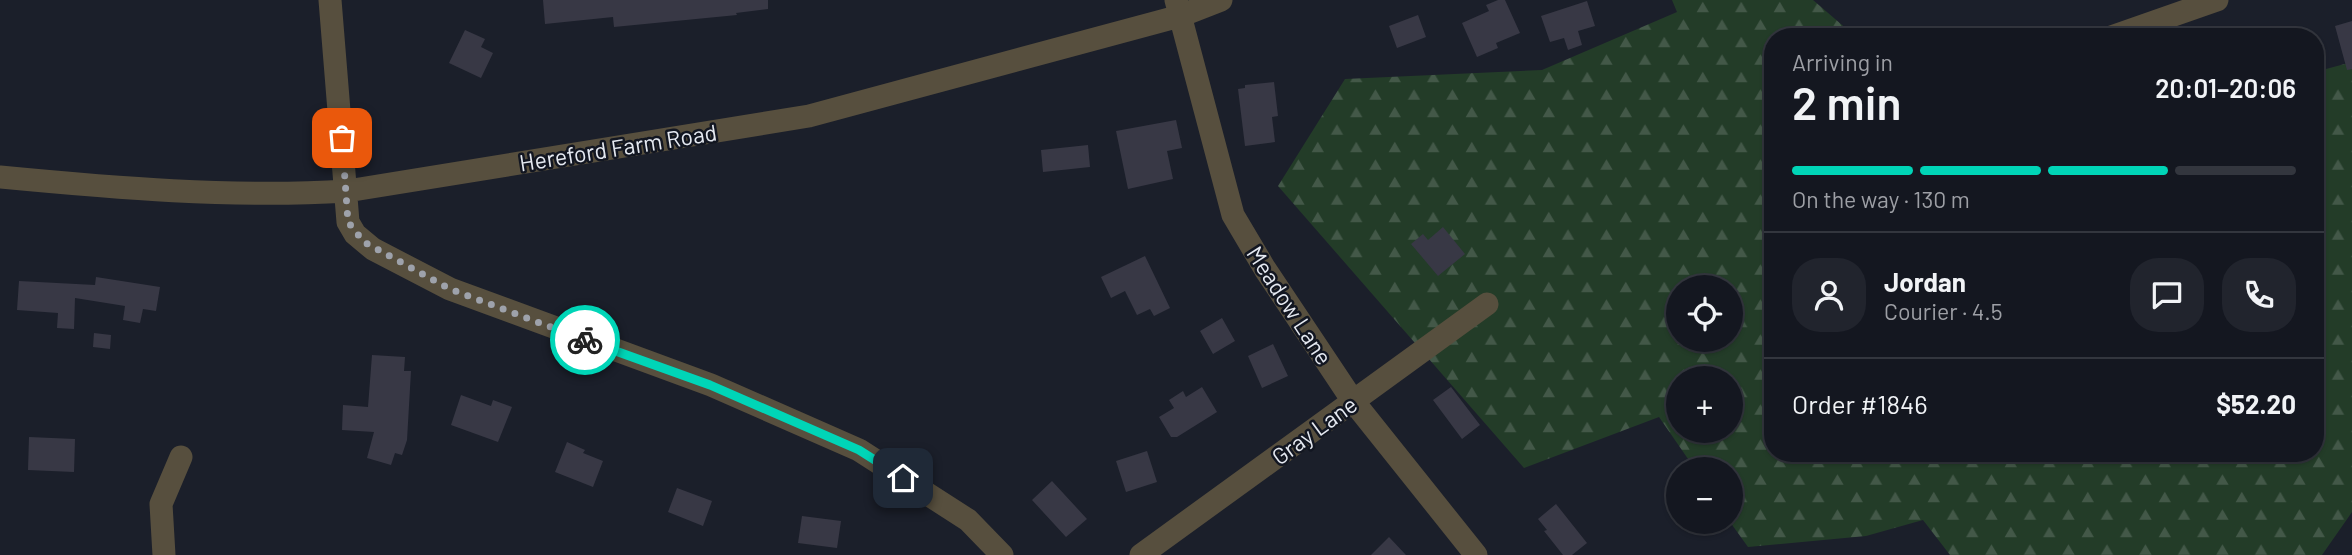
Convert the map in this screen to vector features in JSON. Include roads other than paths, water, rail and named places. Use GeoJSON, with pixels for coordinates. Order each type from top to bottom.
{"type":"FeatureCollection","features":[{"type":"Feature","properties":{"kind":"street"},"geometry":{"type":"LineString","coordinates":[[330,0],[348,222],[355,234],[373,249],[450,289],[710,385],[859,450],[968,520],[1002,555]]}},
{"type":"Feature","properties":{"kind":"street","name":"Hereford Farm Road"},"geometry":{"type":"LineString","coordinates":[[0,177],[155,191],[305,194],[347,191],[809,116],[1178,8],[1221,0]]}},
{"type":"Feature","properties":{"kind":"street"},"geometry":{"type":"LineString","coordinates":[[2137,28],[2217,0]]}},
{"type":"Feature","properties":{"kind":"street","name":"Meadow Lane"},"geometry":{"type":"LineString","coordinates":[[1178,8],[1233,215],[1265,269],[1353,401],[1476,555]]}},
{"type":"Feature","properties":{"kind":"street","name":"Gray Lane"},"geometry":{"type":"LineString","coordinates":[[1141,555],[1487,304]]}},
{"type":"Feature","properties":{"kind":"street"},"geometry":{"type":"LineString","coordinates":[[164,555],[161,505],[181,457]]}}]}
